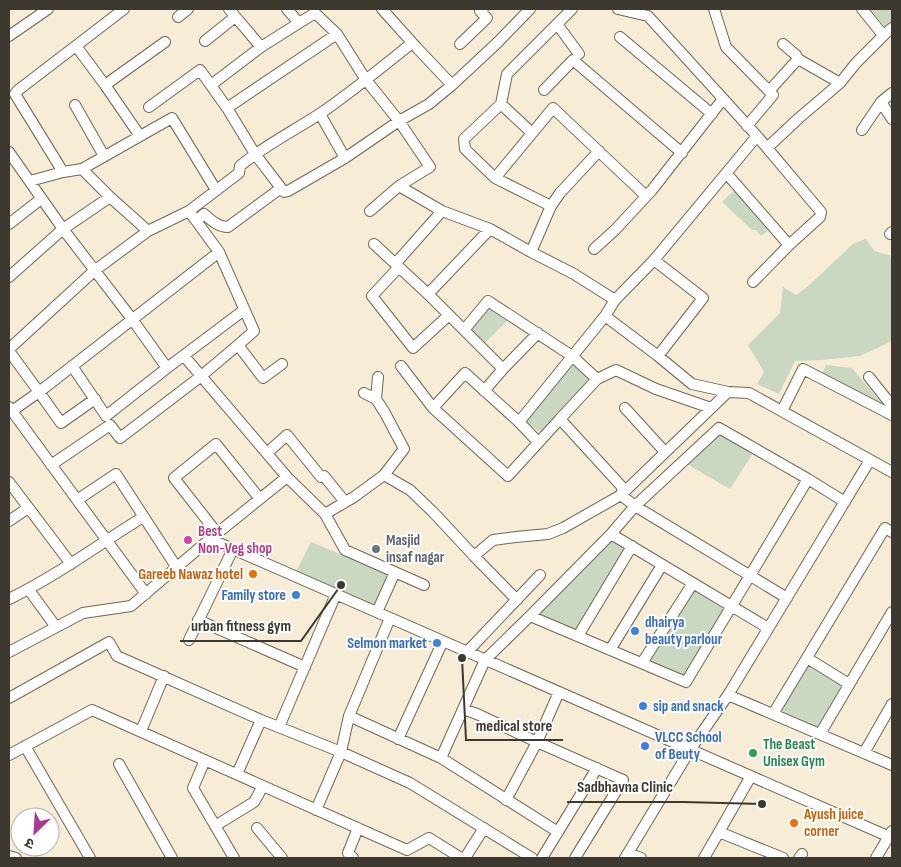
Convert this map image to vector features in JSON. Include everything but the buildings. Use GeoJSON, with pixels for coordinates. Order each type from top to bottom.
{"type":"FeatureCollection","features":[{"type":"Feature","properties":{"kind":"street"},"geometry":{"type":"LineString","coordinates":[[9,36],[48,9]]}},
{"type":"Feature","properties":{"kind":"street"},"geometry":{"type":"LineString","coordinates":[[63,172],[15,94],[16,91],[124,9]]}},
{"type":"Feature","properties":{"kind":"street"},"geometry":{"type":"LineString","coordinates":[[178,17],[188,9]]}},
{"type":"Feature","properties":{"kind":"street"},"geometry":{"type":"LineString","coordinates":[[287,9],[299,23]]}},
{"type":"Feature","properties":{"kind":"street"},"geometry":{"type":"LineString","coordinates":[[382,9],[452,85]]}},
{"type":"Feature","properties":{"kind":"street"},"geometry":{"type":"LineString","coordinates":[[460,44],[486,18],[480,12],[483,9]]}},
{"type":"Feature","properties":{"kind":"street"},"geometry":{"type":"LineString","coordinates":[[149,106],[200,70],[227,108],[255,154],[284,192],[288,191],[345,158],[399,121],[429,104],[497,43],[530,9]]}},
{"type":"Feature","properties":{"kind":"street"},"geometry":{"type":"LineString","coordinates":[[551,206],[495,178],[465,149],[464,139],[501,104],[506,74],[572,9]]}},
{"type":"Feature","properties":{"kind":"street"},"geometry":{"type":"LineString","coordinates":[[618,9],[648,16],[757,136],[821,212],[820,217],[753,282]]}},
{"type":"Feature","properties":{"kind":"street"},"geometry":{"type":"LineString","coordinates":[[715,9],[726,47],[773,96],[747,126]]}},
{"type":"Feature","properties":{"kind":"street"},"geometry":{"type":"LineString","coordinates":[[862,9],[884,35]]}},
{"type":"Feature","properties":{"kind":"street"},"geometry":{"type":"LineString","coordinates":[[211,84],[261,47],[318,11],[337,34],[366,80],[399,121],[430,167],[399,186],[370,211]]}},
{"type":"Feature","properties":{"kind":"street"},"geometry":{"type":"LineString","coordinates":[[205,42],[232,13],[261,47]]}},
{"type":"Feature","properties":{"kind":"street"},"geometry":{"type":"LineString","coordinates":[[556,24],[579,54]]}},
{"type":"Feature","properties":{"kind":"street"},"geometry":{"type":"LineString","coordinates":[[767,148],[840,83],[856,63],[892,28]]}},
{"type":"Feature","properties":{"kind":"street"},"geometry":{"type":"LineString","coordinates":[[227,108],[337,34]]}},
{"type":"Feature","properties":{"kind":"street"},"geometry":{"type":"LineString","coordinates":[[620,36],[712,114]]}},
{"type":"Feature","properties":{"kind":"street"},"geometry":{"type":"LineString","coordinates":[[105,85],[165,42]]}},
{"type":"Feature","properties":{"kind":"street"},"geometry":{"type":"LineString","coordinates":[[94,399],[61,423],[9,350],[94,271],[148,231],[189,211],[239,173],[240,166],[255,154],[320,114],[412,43]]}},
{"type":"Feature","properties":{"kind":"street"},"geometry":{"type":"LineString","coordinates":[[783,44],[798,59],[840,83]]}},
{"type":"Feature","properties":{"kind":"street"},"geometry":{"type":"LineString","coordinates":[[76,46],[140,136]]}},
{"type":"Feature","properties":{"kind":"street"},"geometry":{"type":"LineString","coordinates":[[768,91],[798,59]]}},
{"type":"Feature","properties":{"kind":"street"},"geometry":{"type":"LineString","coordinates":[[544,90],[573,60],[682,153]]}},
{"type":"Feature","properties":{"kind":"street"},"geometry":{"type":"LineString","coordinates":[[862,130],[881,102],[892,93]]}},
{"type":"Feature","properties":{"kind":"street"},"geometry":{"type":"LineString","coordinates":[[594,249],[615,230],[646,196],[724,99]]}},
{"type":"Feature","properties":{"kind":"street"},"geometry":{"type":"LineString","coordinates":[[881,102],[892,119]]}},
{"type":"Feature","properties":{"kind":"street"},"geometry":{"type":"LineString","coordinates":[[501,104],[532,133]]}},
{"type":"Feature","properties":{"kind":"street"},"geometry":{"type":"LineString","coordinates":[[75,105],[104,156]]}},
{"type":"Feature","properties":{"kind":"street"},"geometry":{"type":"LineString","coordinates":[[495,178],[553,108],[646,196]]}},
{"type":"Feature","properties":{"kind":"street"},"geometry":{"type":"LineString","coordinates":[[320,114],[345,158]]}},
{"type":"Feature","properties":{"kind":"street"},"geometry":{"type":"LineString","coordinates":[[30,181],[82,169],[172,118],[216,190]]}},
{"type":"Feature","properties":{"kind":"street"},"geometry":{"type":"LineString","coordinates":[[519,422],[605,316],[615,300],[654,260],[757,136]]}},
{"type":"Feature","properties":{"kind":"street"},"geometry":{"type":"LineString","coordinates":[[531,252],[551,206],[560,193],[598,151]]}},
{"type":"Feature","properties":{"kind":"street"},"geometry":{"type":"LineString","coordinates":[[9,152],[12,164],[30,181],[41,199],[167,368]]}},
{"type":"Feature","properties":{"kind":"street"},"geometry":{"type":"LineString","coordinates":[[82,169],[110,198],[148,231]]}},
{"type":"Feature","properties":{"kind":"street"},"geometry":{"type":"LineString","coordinates":[[727,174],[789,245]]}},
{"type":"Feature","properties":{"kind":"street"},"geometry":{"type":"LineString","coordinates":[[399,186],[442,211],[490,229],[574,274],[615,300]]}},
{"type":"Feature","properties":{"kind":"street"},"geometry":{"type":"LineString","coordinates":[[196,220],[204,214],[224,227],[228,226],[281,188]]}},
{"type":"Feature","properties":{"kind":"street"},"geometry":{"type":"LineString","coordinates":[[9,277],[63,229],[110,198]]}},
{"type":"Feature","properties":{"kind":"street"},"geometry":{"type":"LineString","coordinates":[[9,224],[41,199]]}},
{"type":"Feature","properties":{"kind":"street"},"geometry":{"type":"LineString","coordinates":[[72,366],[120,438],[200,377],[254,331],[219,252],[189,211]]}},
{"type":"Feature","properties":{"kind":"street"},"geometry":{"type":"LineString","coordinates":[[442,211],[372,296],[413,348],[449,315]]}},
{"type":"Feature","properties":{"kind":"street"},"geometry":{"type":"LineString","coordinates":[[428,294],[490,229]]}},
{"type":"Feature","properties":{"kind":"street"},"geometry":{"type":"LineString","coordinates":[[374,244],[428,294],[503,369]]}},
{"type":"Feature","properties":{"kind":"street"},"geometry":{"type":"LineString","coordinates":[[146,594],[10,409],[39,392],[219,252]]}},
{"type":"Feature","properties":{"kind":"street"},"geometry":{"type":"LineString","coordinates":[[654,260],[703,298],[658,356]]}},
{"type":"Feature","properties":{"kind":"street"},"geometry":{"type":"LineString","coordinates":[[464,330],[488,301],[572,356],[597,379]]}},
{"type":"Feature","properties":{"kind":"street"},"geometry":{"type":"LineString","coordinates":[[51,465],[108,420],[167,368],[244,310]]}},
{"type":"Feature","properties":{"kind":"street"},"geometry":{"type":"LineString","coordinates":[[605,316],[692,384],[728,392],[749,393],[892,472]]}},
{"type":"Feature","properties":{"kind":"street"},"geometry":{"type":"LineString","coordinates":[[484,391],[538,333]]}},
{"type":"Feature","properties":{"kind":"street"},"geometry":{"type":"LineString","coordinates":[[238,345],[264,378],[282,364]]}},
{"type":"Feature","properties":{"kind":"street"},"geometry":{"type":"LineString","coordinates":[[184,356],[266,453],[325,514],[345,550],[424,585]]}},
{"type":"Feature","properties":{"kind":"street"},"geometry":{"type":"LineString","coordinates":[[401,366],[433,408],[508,476],[597,379],[616,370],[656,389],[711,408]]}},
{"type":"Feature","properties":{"kind":"street"},"geometry":{"type":"LineString","coordinates":[[782,411],[803,368],[892,416]]}},
{"type":"Feature","properties":{"kind":"street"},"geometry":{"type":"LineString","coordinates":[[433,408],[464,373],[519,422],[538,442]]}},
{"type":"Feature","properties":{"kind":"street"},"geometry":{"type":"LineString","coordinates":[[869,376],[892,406]]}},
{"type":"Feature","properties":{"kind":"street"},"geometry":{"type":"LineString","coordinates":[[376,399],[378,377]]}},
{"type":"Feature","properties":{"kind":"street"},"geometry":{"type":"LineString","coordinates":[[474,556],[493,540],[548,534],[563,528],[621,495],[728,392]]}},
{"type":"Feature","properties":{"kind":"street"},"geometry":{"type":"LineString","coordinates":[[325,514],[384,475],[404,449],[376,399],[364,393]]}},
{"type":"Feature","properties":{"kind":"street"},"geometry":{"type":"LineString","coordinates":[[624,408],[666,452]]}},
{"type":"Feature","properties":{"kind":"street"},"geometry":{"type":"LineString","coordinates":[[560,419],[624,488],[621,495]]}},
{"type":"Feature","properties":{"kind":"street"},"geometry":{"type":"LineString","coordinates":[[441,758],[485,660],[611,534],[635,506],[719,428],[845,502]]}},
{"type":"Feature","properties":{"kind":"street"},"geometry":{"type":"LineString","coordinates":[[266,453],[287,435],[321,477],[324,476],[345,502]]}},
{"type":"Feature","properties":{"kind":"street"},"geometry":{"type":"LineString","coordinates":[[260,499],[216,444],[174,478],[214,536],[233,549],[690,750],[891,835],[876,858]]}},
{"type":"Feature","properties":{"kind":"street"},"geometry":{"type":"LineString","coordinates":[[641,858],[627,856],[690,750],[728,695],[870,460]]}},
{"type":"Feature","properties":{"kind":"street"},"geometry":{"type":"LineString","coordinates":[[77,500],[116,474],[177,568]]}},
{"type":"Feature","properties":{"kind":"street"},"geometry":{"type":"LineString","coordinates":[[384,475],[410,490],[517,600]]}},
{"type":"Feature","properties":{"kind":"street"},"geometry":{"type":"LineString","coordinates":[[9,652],[83,613],[132,606],[214,536],[288,477]]}},
{"type":"Feature","properties":{"kind":"street"},"geometry":{"type":"LineString","coordinates":[[530,616],[686,682],[808,479]]}},
{"type":"Feature","properties":{"kind":"street"},"geometry":{"type":"LineString","coordinates":[[9,482],[71,564]]}},
{"type":"Feature","properties":{"kind":"street"},"geometry":{"type":"LineString","coordinates":[[621,495],[635,506],[787,598]]}},
{"type":"Feature","properties":{"kind":"street"},"geometry":{"type":"LineString","coordinates":[[9,521],[28,508]]}},
{"type":"Feature","properties":{"kind":"street"},"geometry":{"type":"LineString","coordinates":[[9,599],[29,590],[143,517]]}},
{"type":"Feature","properties":{"kind":"street"},"geometry":{"type":"LineString","coordinates":[[773,714],[885,528],[892,532]]}},
{"type":"Feature","properties":{"kind":"street"},"geometry":{"type":"LineString","coordinates":[[611,534],[768,628]]}},
{"type":"Feature","properties":{"kind":"street"},"geometry":{"type":"LineString","coordinates":[[578,636],[632,546]]}},
{"type":"Feature","properties":{"kind":"street"},"geometry":{"type":"LineString","coordinates":[[190,640],[233,549]]}},
{"type":"Feature","properties":{"kind":"street"},"geometry":{"type":"LineString","coordinates":[[610,650],[662,565]]}},
{"type":"Feature","properties":{"kind":"street"},"geometry":{"type":"LineString","coordinates":[[377,612],[395,572]]}},
{"type":"Feature","properties":{"kind":"street"},"geometry":{"type":"LineString","coordinates":[[467,652],[540,575]]}},
{"type":"Feature","properties":{"kind":"street"},"geometry":{"type":"LineString","coordinates":[[642,663],[693,583]]}},
{"type":"Feature","properties":{"kind":"street"},"geometry":{"type":"LineString","coordinates":[[29,590],[56,627]]}},
{"type":"Feature","properties":{"kind":"street"},"geometry":{"type":"LineString","coordinates":[[279,727],[336,594]]}},
{"type":"Feature","properties":{"kind":"street"},"geometry":{"type":"LineString","coordinates":[[820,734],[892,612]]}},
{"type":"Feature","properties":{"kind":"street"},"geometry":{"type":"LineString","coordinates":[[316,810],[341,752],[349,716],[390,618]]}},
{"type":"Feature","properties":{"kind":"street"},"geometry":{"type":"LineString","coordinates":[[198,620],[305,667]]}},
{"type":"Feature","properties":{"kind":"street"},"geometry":{"type":"LineString","coordinates":[[398,739],[443,641]]}},
{"type":"Feature","properties":{"kind":"street"},"geometry":{"type":"LineString","coordinates":[[9,698],[109,642],[117,656],[410,783],[484,828],[515,854],[532,858]]}},
{"type":"Feature","properties":{"kind":"street"},"geometry":{"type":"LineString","coordinates":[[807,658],[849,684]]}},
{"type":"Feature","properties":{"kind":"street"},"geometry":{"type":"LineString","coordinates":[[140,731],[164,676]]}},
{"type":"Feature","properties":{"kind":"street"},"geometry":{"type":"LineString","coordinates":[[506,800],[537,742],[559,692]]}},
{"type":"Feature","properties":{"kind":"street"},"geometry":{"type":"LineString","coordinates":[[728,695],[892,765]]}},
{"type":"Feature","properties":{"kind":"street"},"geometry":{"type":"LineString","coordinates":[[864,752],[892,704]]}},
{"type":"Feature","properties":{"kind":"street"},"geometry":{"type":"LineString","coordinates":[[463,709],[624,780],[575,858]]}},
{"type":"Feature","properties":{"kind":"street"},"geometry":{"type":"LineString","coordinates":[[9,755],[92,710],[407,850],[429,838],[461,858]]}},
{"type":"Feature","properties":{"kind":"street"},"geometry":{"type":"LineString","coordinates":[[349,716],[441,758],[558,832]]}},
{"type":"Feature","properties":{"kind":"street"},"geometry":{"type":"LineString","coordinates":[[237,774],[261,720]]}},
{"type":"Feature","properties":{"kind":"street"},"geometry":{"type":"LineString","coordinates":[[25,746],[90,858]]}},
{"type":"Feature","properties":{"kind":"street"},"geometry":{"type":"LineString","coordinates":[[205,760],[192,788],[234,858]]}},
{"type":"Feature","properties":{"kind":"street"},"geometry":{"type":"LineString","coordinates":[[119,764],[172,858]]}},
{"type":"Feature","properties":{"kind":"street"},"geometry":{"type":"LineString","coordinates":[[542,858],[597,768]]}},
{"type":"Feature","properties":{"kind":"street"},"geometry":{"type":"LineString","coordinates":[[704,858],[751,776]]}},
{"type":"Feature","properties":{"kind":"street"},"geometry":{"type":"LineString","coordinates":[[215,826],[254,802],[263,786]]}},
{"type":"Feature","properties":{"kind":"street"},"geometry":{"type":"LineString","coordinates":[[258,828],[282,858]]}},
{"type":"Feature","properties":{"kind":"street"},"geometry":{"type":"LineString","coordinates":[[353,858],[348,853],[358,828]]}},
{"type":"Feature","properties":{"kind":"street"},"geometry":{"type":"LineString","coordinates":[[465,858],[484,828]]}},
{"type":"Feature","properties":{"kind":"street"},"geometry":{"type":"LineString","coordinates":[[720,832],[783,858]]}},
{"type":"Feature","properties":{"kind":"green space"},"geometry":{"type":"Polygon","coordinates":[[[870,9],[892,9],[892,24],[886,28],[870,9]]]}},
{"type":"Feature","properties":{"kind":"green space"},"geometry":{"type":"Polygon","coordinates":[[[737,188],[771,228],[761,236],[722,202],[737,188]]]}},
{"type":"Feature","properties":{"kind":"green space"},"geometry":{"type":"Polygon","coordinates":[[[866,239],[874,251],[889,255],[892,259],[892,341],[860,356],[795,361],[779,394],[757,384],[764,372],[748,345],[780,313],[783,287],[796,295],[854,243],[866,239]]]}},
{"type":"Feature","properties":{"kind":"green space"},"geometry":{"type":"Polygon","coordinates":[[[490,304],[509,319],[484,344],[468,330],[490,304]]]}},
{"type":"Feature","properties":{"kind":"green space"},"geometry":{"type":"Polygon","coordinates":[[[574,363],[592,380],[543,435],[526,421],[574,363]]]}},
{"type":"Feature","properties":{"kind":"green space"},"geometry":{"type":"Polygon","coordinates":[[[826,365],[852,368],[886,409],[822,375],[826,365]]]}},
{"type":"Feature","properties":{"kind":"green space"},"geometry":{"type":"Polygon","coordinates":[[[719,434],[753,453],[730,489],[687,464],[719,434]]]}},
{"type":"Feature","properties":{"kind":"green space"},"geometry":{"type":"Polygon","coordinates":[[[612,534],[628,547],[577,632],[536,614],[612,534]]]}},
{"type":"Feature","properties":{"kind":"green space"},"geometry":{"type":"Polygon","coordinates":[[[311,542],[390,575],[374,608],[295,574],[311,542]]]}},
{"type":"Feature","properties":{"kind":"green space"},"geometry":{"type":"Polygon","coordinates":[[[692,586],[727,607],[685,677],[647,661],[692,586]]]}},
{"type":"Feature","properties":{"kind":"green space"},"geometry":{"type":"Polygon","coordinates":[[[808,663],[844,684],[817,729],[778,714],[808,663]]]}},
{"type":"Feature","properties":{"kind":"place","name":"Best Non-Veg shop"},"geometry":{"type":"Point","coordinates":[188,540]}},
{"type":"Feature","properties":{"kind":"place","name":"Masjid insaf nagar"},"geometry":{"type":"Point","coordinates":[376,549]}},
{"type":"Feature","properties":{"kind":"place","name":"Gareeb Nawaz hotel"},"geometry":{"type":"Point","coordinates":[253,574]}},
{"type":"Feature","properties":{"kind":"place","name":"urban fitness gym"},"geometry":{"type":"Point","coordinates":[341,585]}},
{"type":"Feature","properties":{"kind":"place","name":"Family store"},"geometry":{"type":"Point","coordinates":[296,595]}},
{"type":"Feature","properties":{"kind":"place","name":"dhairya beauty parlour"},"geometry":{"type":"Point","coordinates":[635,631]}},
{"type":"Feature","properties":{"kind":"place","name":"Selmon market"},"geometry":{"type":"Point","coordinates":[437,643]}},
{"type":"Feature","properties":{"kind":"place","name":"medical store"},"geometry":{"type":"Point","coordinates":[462,658]}},
{"type":"Feature","properties":{"kind":"place","name":"sip and snack"},"geometry":{"type":"Point","coordinates":[643,706]}},
{"type":"Feature","properties":{"kind":"place","name":"VLCC School of Beuty"},"geometry":{"type":"Point","coordinates":[645,746]}},
{"type":"Feature","properties":{"kind":"place","name":"The Beast Unisex Gym"},"geometry":{"type":"Point","coordinates":[753,753]}},
{"type":"Feature","properties":{"kind":"place","name":"Sadbhavna Clinic"},"geometry":{"type":"Point","coordinates":[762,804]}},
{"type":"Feature","properties":{"kind":"place","name":"Ayush juice corner"},"geometry":{"type":"Point","coordinates":[794,823]}}]}
